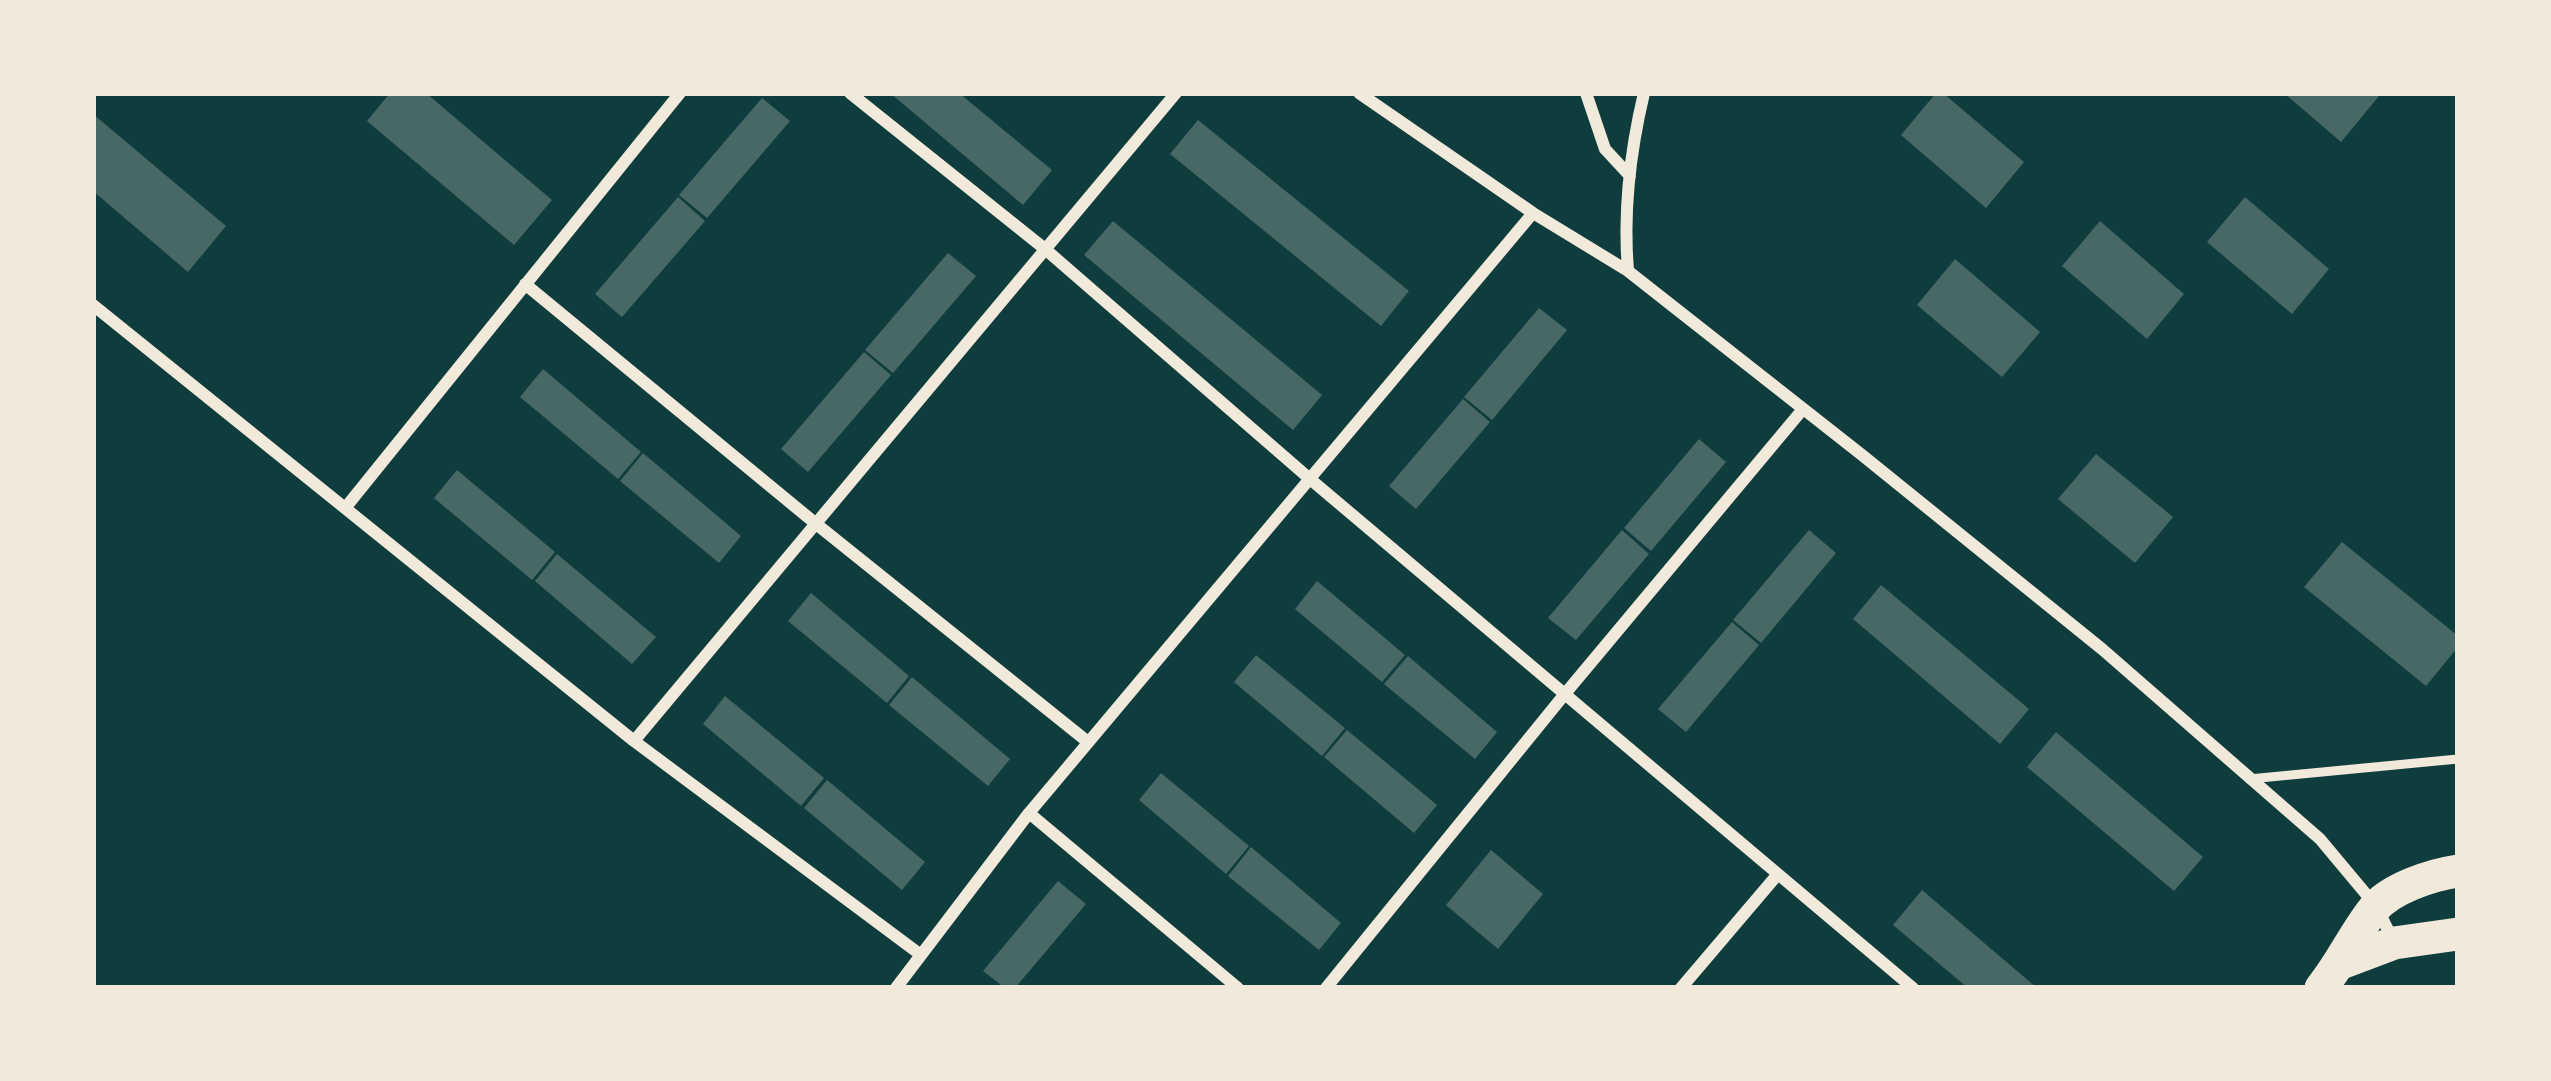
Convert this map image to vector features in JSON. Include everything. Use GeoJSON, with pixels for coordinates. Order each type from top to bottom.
{"type":"FeatureCollection","features":[{"type":"Feature","properties":{"kind":"highway"},"geometry":{"type":"LineString","coordinates":[[2331,976],[2376,906],[2405,888],[2458,871]]}},
{"type":"Feature","properties":{"kind":"highway"},"geometry":{"type":"LineString","coordinates":[[2331,976],[2394,943],[2458,934]]}},
{"type":"Feature","properties":{"kind":"street"},"geometry":{"type":"LineString","coordinates":[[346,507],[680,93]]}},
{"type":"Feature","properties":{"kind":"street"},"geometry":{"type":"LineString","coordinates":[[850,93],[1045,249],[1913,988]]}},
{"type":"Feature","properties":{"kind":"street"},"geometry":{"type":"LineString","coordinates":[[634,741],[1176,93]]}},
{"type":"Feature","properties":{"kind":"street"},"geometry":{"type":"LineString","coordinates":[[1359,93],[1628,272],[2102,649],[2320,839],[2376,906],[2394,943]]}},
{"type":"Feature","properties":{"kind":"street"},"geometry":{"type":"LineString","coordinates":[[1586,93],[1605,149],[1630,176]]}},
{"type":"Feature","properties":{"kind":"street"},"geometry":{"type":"LineString","coordinates":[[1628,272],[1624,226],[1644,93]]}},
{"type":"Feature","properties":{"kind":"street"},"geometry":{"type":"LineString","coordinates":[[896,988],[1029,813],[1533,213]]}},
{"type":"Feature","properties":{"kind":"street"},"geometry":{"type":"LineString","coordinates":[[525,284],[1088,742]]}},
{"type":"Feature","properties":{"kind":"street"},"geometry":{"type":"LineString","coordinates":[[93,305],[634,741],[921,955]]}},
{"type":"Feature","properties":{"kind":"street"},"geometry":{"type":"LineString","coordinates":[[1326,988],[1803,409]]}},
{"type":"Feature","properties":{"kind":"street"},"geometry":{"type":"LineString","coordinates":[[1029,813],[1238,988]]}},
{"type":"Feature","properties":{"kind":"street"},"geometry":{"type":"LineString","coordinates":[[1681,988],[1778,874]]}},
{"type":"Feature","properties":{"kind":"lane"},"geometry":{"type":"LineString","coordinates":[[2249,779],[2458,759]]}},
{"type":"Feature","properties":{"kind":"building"},"geometry":{"type":"Polygon","coordinates":[[[390,93],[426,93],[552,200],[514,245],[367,121],[390,93]]]}},
{"type":"Feature","properties":{"kind":"building"},"geometry":{"type":"Polygon","coordinates":[[[890,93],[959,93],[1052,170],[1023,205],[890,93]]]}},
{"type":"Feature","properties":{"kind":"building"},"geometry":{"type":"Polygon","coordinates":[[[1936,93],[1943,93],[2024,162],[1986,208],[1901,135],[1936,93]]]}},
{"type":"Feature","properties":{"kind":"building"},"geometry":{"type":"Polygon","coordinates":[[[2284,93],[2375,93],[2379,96],[2341,142],[2284,93]]]}},
{"type":"Feature","properties":{"kind":"building"},"geometry":{"type":"Polygon","coordinates":[[[762,98],[790,121],[707,218],[679,195],[762,98]]]}},
{"type":"Feature","properties":{"kind":"building"},"geometry":{"type":"Polygon","coordinates":[[[93,114],[226,226],[188,272],[93,191],[93,114]]]}},
{"type":"Feature","properties":{"kind":"building"},"geometry":{"type":"Polygon","coordinates":[[[1198,120],[1409,291],[1381,326],[1170,154],[1198,120]]]}},
{"type":"Feature","properties":{"kind":"building"},"geometry":{"type":"Polygon","coordinates":[[[678,197],[705,221],[622,317],[595,294],[678,197]]]}},
{"type":"Feature","properties":{"kind":"building"},"geometry":{"type":"Polygon","coordinates":[[[2245,197],[2329,269],[2292,314],[2207,242],[2245,197]]]}},
{"type":"Feature","properties":{"kind":"building"},"geometry":{"type":"Polygon","coordinates":[[[1113,221],[1322,395],[1293,430],[1084,255],[1113,221]]]}},
{"type":"Feature","properties":{"kind":"building"},"geometry":{"type":"Polygon","coordinates":[[[2100,221],[2184,294],[2147,339],[2062,266],[2100,221]]]}},
{"type":"Feature","properties":{"kind":"building"},"geometry":{"type":"Polygon","coordinates":[[[948,253],[976,276],[893,373],[865,350],[948,253]]]}},
{"type":"Feature","properties":{"kind":"building"},"geometry":{"type":"Polygon","coordinates":[[[1955,259],[2040,332],[2002,377],[1917,305],[1955,259]]]}},
{"type":"Feature","properties":{"kind":"building"},"geometry":{"type":"Polygon","coordinates":[[[1539,308],[1567,330],[1492,420],[1464,397],[1539,308]]]}},
{"type":"Feature","properties":{"kind":"building"},"geometry":{"type":"Polygon","coordinates":[[[864,352],[891,375],[808,472],[781,449],[864,352]]]}},
{"type":"Feature","properties":{"kind":"building"},"geometry":{"type":"Polygon","coordinates":[[[543,369],[641,452],[618,479],[520,397],[543,369]]]}},
{"type":"Feature","properties":{"kind":"building"},"geometry":{"type":"Polygon","coordinates":[[[1463,399],[1490,422],[1416,509],[1389,486],[1463,399]]]}},
{"type":"Feature","properties":{"kind":"building"},"geometry":{"type":"Polygon","coordinates":[[[1699,439],[1726,462],[1651,551],[1624,528],[1699,439]]]}},
{"type":"Feature","properties":{"kind":"building"},"geometry":{"type":"Polygon","coordinates":[[[643,453],[741,536],[719,563],[620,481],[643,453]]]}},
{"type":"Feature","properties":{"kind":"building"},"geometry":{"type":"Polygon","coordinates":[[[2096,454],[2173,517],[2135,563],[2058,499],[2096,454]]]}},
{"type":"Feature","properties":{"kind":"building"},"geometry":{"type":"Polygon","coordinates":[[[457,470],[555,552],[532,580],[434,498],[457,470]]]}},
{"type":"Feature","properties":{"kind":"building"},"geometry":{"type":"Polygon","coordinates":[[[1622,530],[1649,554],[1576,640],[1548,618],[1622,530]]]}},
{"type":"Feature","properties":{"kind":"building"},"geometry":{"type":"Polygon","coordinates":[[[1809,530],[1836,553],[1761,643],[1733,620],[1809,530]]]}},
{"type":"Feature","properties":{"kind":"building"},"geometry":{"type":"Polygon","coordinates":[[[2342,542],[2458,636],[2458,647],[2426,686],[2304,587],[2342,542]]]}},
{"type":"Feature","properties":{"kind":"building"},"geometry":{"type":"Polygon","coordinates":[[[557,554],[656,637],[632,664],[535,581],[557,554]]]}},
{"type":"Feature","properties":{"kind":"building"},"geometry":{"type":"Polygon","coordinates":[[[1317,581],[1405,655],[1382,682],[1295,609],[1317,581]]]}},
{"type":"Feature","properties":{"kind":"building"},"geometry":{"type":"Polygon","coordinates":[[[1881,585],[2029,709],[2000,744],[1853,619],[1881,585]]]}},
{"type":"Feature","properties":{"kind":"building"},"geometry":{"type":"Polygon","coordinates":[[[811,593],[909,676],[887,703],[788,621],[811,593]]]}},
{"type":"Feature","properties":{"kind":"building"},"geometry":{"type":"Polygon","coordinates":[[[1732,622],[1759,645],[1686,732],[1658,709],[1732,622]]]}},
{"type":"Feature","properties":{"kind":"building"},"geometry":{"type":"Polygon","coordinates":[[[1256,655],[1345,728],[1322,756],[1234,682],[1256,655]]]}},
{"type":"Feature","properties":{"kind":"building"},"geometry":{"type":"Polygon","coordinates":[[[1408,656],[1497,732],[1475,759],[1384,684],[1408,656]]]}},
{"type":"Feature","properties":{"kind":"building"},"geometry":{"type":"Polygon","coordinates":[[[912,677],[1010,759],[988,786],[889,705],[912,677]]]}},
{"type":"Feature","properties":{"kind":"building"},"geometry":{"type":"Polygon","coordinates":[[[725,696],[824,778],[801,806],[703,724],[725,696]]]}},
{"type":"Feature","properties":{"kind":"building"},"geometry":{"type":"Polygon","coordinates":[[[1347,730],[1437,805],[1414,833],[1324,757],[1347,730]]]}},
{"type":"Feature","properties":{"kind":"building"},"geometry":{"type":"Polygon","coordinates":[[[2056,732],[2203,857],[2174,891],[2027,767],[2056,732]]]}},
{"type":"Feature","properties":{"kind":"building"},"geometry":{"type":"Polygon","coordinates":[[[1161,773],[1249,846],[1226,874],[1139,800],[1161,773]]]}},
{"type":"Feature","properties":{"kind":"building"},"geometry":{"type":"Polygon","coordinates":[[[827,780],[925,862],[902,890],[804,808],[827,780]]]}},
{"type":"Feature","properties":{"kind":"building"},"geometry":{"type":"Polygon","coordinates":[[[1251,847],[1341,923],[1319,950],[1228,876],[1251,847]]]}},
{"type":"Feature","properties":{"kind":"building"},"geometry":{"type":"Polygon","coordinates":[[[1491,850],[1543,894],[1498,949],[1446,905],[1491,850]]]}},
{"type":"Feature","properties":{"kind":"building"},"geometry":{"type":"Polygon","coordinates":[[[1058,881],[1086,904],[1015,988],[1005,988],[983,971],[1058,881]]]}},
{"type":"Feature","properties":{"kind":"building"},"geometry":{"type":"Polygon","coordinates":[[[1922,890],[2037,988],[1968,988],[1893,925],[1922,890]]]}}]}
